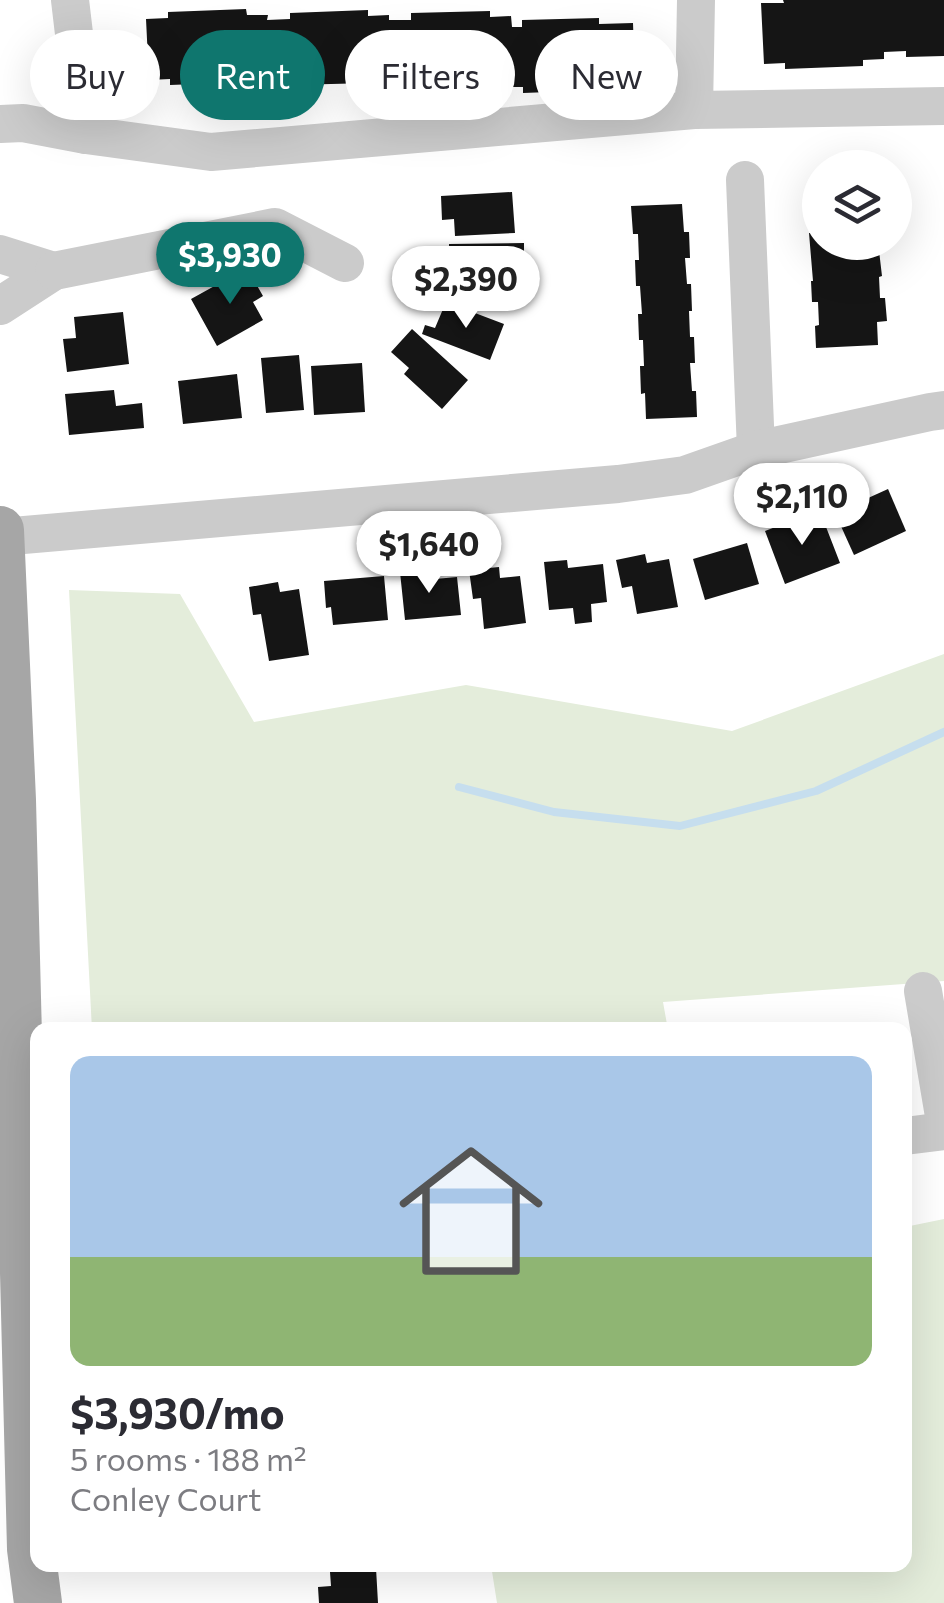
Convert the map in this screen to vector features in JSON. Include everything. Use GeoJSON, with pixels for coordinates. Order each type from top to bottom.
{"type":"FeatureCollection","features":[{"type":"Feature","properties":{"kind":"main road"},"geometry":{"type":"LineString","coordinates":[[0,535],[6,800],[30,1292]]}},
{"type":"Feature","properties":{"kind":"main road"},"geometry":{"type":"LineString","coordinates":[[34,1572],[38,1603]]}},
{"type":"Feature","properties":{"kind":"street"},"geometry":{"type":"LineString","coordinates":[[70,0],[86,135]]}},
{"type":"Feature","properties":{"kind":"street"},"geometry":{"type":"LineString","coordinates":[[694,110],[696,0]]}},
{"type":"Feature","properties":{"kind":"street"},"geometry":{"type":"LineString","coordinates":[[0,124],[23,123],[210,152],[694,110],[944,106]]}},
{"type":"Feature","properties":{"kind":"street"},"geometry":{"type":"LineString","coordinates":[[745,180],[756,450]]}},
{"type":"Feature","properties":{"kind":"street"},"geometry":{"type":"LineString","coordinates":[[0,306],[54,271],[274,227],[346,264]]}},
{"type":"Feature","properties":{"kind":"street"},"geometry":{"type":"LineString","coordinates":[[0,254],[54,271]]}},
{"type":"Feature","properties":{"kind":"street"},"geometry":{"type":"LineString","coordinates":[[0,535],[618,484],[686,475],[756,450],[944,410]]}},
{"type":"Feature","properties":{"kind":"street"},"geometry":{"type":"LineString","coordinates":[[923,991],[944,1116]]}},
{"type":"Feature","properties":{"kind":"street"},"geometry":{"type":"LineString","coordinates":[[912,1135],[944,1131]]}},
{"type":"Feature","properties":{"kind":"green space"},"geometry":{"type":"Polygon","coordinates":[[[69,590],[180,594],[254,722],[466,685],[732,731],[944,654],[944,981],[663,1002],[667,1022],[92,1022],[69,590]]]}},
{"type":"Feature","properties":{"kind":"green space"},"geometry":{"type":"Polygon","coordinates":[[[944,1219],[944,1603],[497,1603],[492,1572],[912,1572],[912,1226],[944,1219]]]}},
{"type":"Feature","properties":{"kind":"building"},"geometry":{"type":"Polygon","coordinates":[[[783,0],[944,0],[944,56],[906,57],[906,51],[884,52],[884,59],[863,60],[863,66],[785,69],[785,63],[764,64],[761,3],[784,3],[783,0]]]}},
{"type":"Feature","properties":{"kind":"building"},"geometry":{"type":"Polygon","coordinates":[[[246,9],[247,15],[268,15],[267,20],[290,19],[290,13],[368,10],[368,16],[411,20],[411,13],[490,11],[490,17],[511,16],[512,27],[522,27],[522,20],[599,18],[599,24],[633,23],[633,30],[535,30],[535,93],[523,93],[523,87],[515,87],[515,30],[345,30],[345,84],[325,84],[325,30],[180,30],[180,85],[170,85],[170,79],[160,79],[160,30],[147,30],[146,19],[168,18],[168,12],[246,9]]]}},
{"type":"Feature","properties":{"kind":"building"},"geometry":{"type":"Polygon","coordinates":[[[512,192],[515,233],[455,236],[454,219],[442,220],[441,196],[512,192]]]}},
{"type":"Feature","properties":{"kind":"building"},"geometry":{"type":"Polygon","coordinates":[[[682,204],[684,232],[689,232],[690,258],[685,258],[687,284],[691,284],[690,337],[694,337],[695,363],[690,363],[697,417],[646,419],[645,393],[641,394],[640,366],[644,366],[643,340],[639,340],[640,286],[636,286],[638,234],[633,234],[631,206],[682,204]]]}},
{"type":"Feature","properties":{"kind":"building"},"geometry":{"type":"Polygon","coordinates":[[[524,243],[524,283],[465,284],[465,270],[449,270],[449,244],[524,243]]]}},
{"type":"Feature","properties":{"kind":"building"},"geometry":{"type":"Polygon","coordinates":[[[811,260],[880,260],[880,298],[885,298],[887,321],[877,322],[878,345],[816,348],[818,302],[812,302],[811,260]]]}},
{"type":"Feature","properties":{"kind":"building"},"geometry":{"type":"Polygon","coordinates":[[[247,268],[263,296],[253,302],[263,320],[217,346],[191,299],[247,268]]]}},
{"type":"Feature","properties":{"kind":"building"},"geometry":{"type":"Polygon","coordinates":[[[446,302],[504,324],[490,360],[422,334],[425,325],[435,328],[446,302]]]}},
{"type":"Feature","properties":{"kind":"building"},"geometry":{"type":"Polygon","coordinates":[[[123,312],[129,364],[67,372],[63,339],[76,338],[74,317],[123,312]]]}},
{"type":"Feature","properties":{"kind":"building"},"geometry":{"type":"Polygon","coordinates":[[[412,329],[468,380],[442,409],[404,374],[409,368],[391,352],[412,329]]]}},
{"type":"Feature","properties":{"kind":"building"},"geometry":{"type":"Polygon","coordinates":[[[299,355],[304,410],[266,413],[261,358],[299,355]]]}},
{"type":"Feature","properties":{"kind":"building"},"geometry":{"type":"Polygon","coordinates":[[[362,363],[365,412],[314,415],[311,366],[362,363]]]}},
{"type":"Feature","properties":{"kind":"building"},"geometry":{"type":"Polygon","coordinates":[[[237,374],[242,418],[183,424],[178,381],[237,374]]]}},
{"type":"Feature","properties":{"kind":"building"},"geometry":{"type":"Polygon","coordinates":[[[114,390],[116,406],[142,403],[144,428],[69,435],[65,394],[114,390]]]}},
{"type":"Feature","properties":{"kind":"building"},"geometry":{"type":"Polygon","coordinates":[[[888,489],[906,531],[854,555],[835,513],[888,489]]]}},
{"type":"Feature","properties":{"kind":"building"},"geometry":{"type":"Polygon","coordinates":[[[821,514],[840,563],[785,584],[765,531],[821,514]]]}},
{"type":"Feature","properties":{"kind":"building"},"geometry":{"type":"Polygon","coordinates":[[[747,543],[759,584],[705,600],[693,559],[747,543]]]}},
{"type":"Feature","properties":{"kind":"building"},"geometry":{"type":"Polygon","coordinates":[[[645,554],[647,563],[669,559],[678,607],[637,614],[632,586],[622,588],[616,560],[645,554]]]}},
{"type":"Feature","properties":{"kind":"building"},"geometry":{"type":"Polygon","coordinates":[[[567,560],[568,568],[603,564],[607,602],[591,604],[592,622],[575,624],[573,608],[549,610],[544,562],[567,560]]]}},
{"type":"Feature","properties":{"kind":"building"},"geometry":{"type":"Polygon","coordinates":[[[499,567],[500,578],[520,576],[526,623],[484,629],[481,598],[473,599],[469,570],[499,567]]]}},
{"type":"Feature","properties":{"kind":"building"},"geometry":{"type":"Polygon","coordinates":[[[423,570],[424,580],[457,577],[461,615],[405,620],[400,572],[423,570]]]}},
{"type":"Feature","properties":{"kind":"building"},"geometry":{"type":"Polygon","coordinates":[[[384,576],[388,620],[333,625],[331,607],[326,608],[324,581],[384,576]]]}},
{"type":"Feature","properties":{"kind":"building"},"geometry":{"type":"Polygon","coordinates":[[[278,582],[280,592],[299,589],[309,655],[269,661],[261,614],[253,615],[249,587],[278,582]]]}},
{"type":"Feature","properties":{"kind":"building"},"geometry":{"type":"Polygon","coordinates":[[[330,1572],[376,1572],[378,1603],[319,1603],[318,1587],[331,1586],[330,1572]]]}},
{"type":"Feature","properties":{"kind":"waterway"},"geometry":{"type":"LineString","coordinates":[[459,787],[554,812],[680,826],[816,791],[944,732]]}}]}
